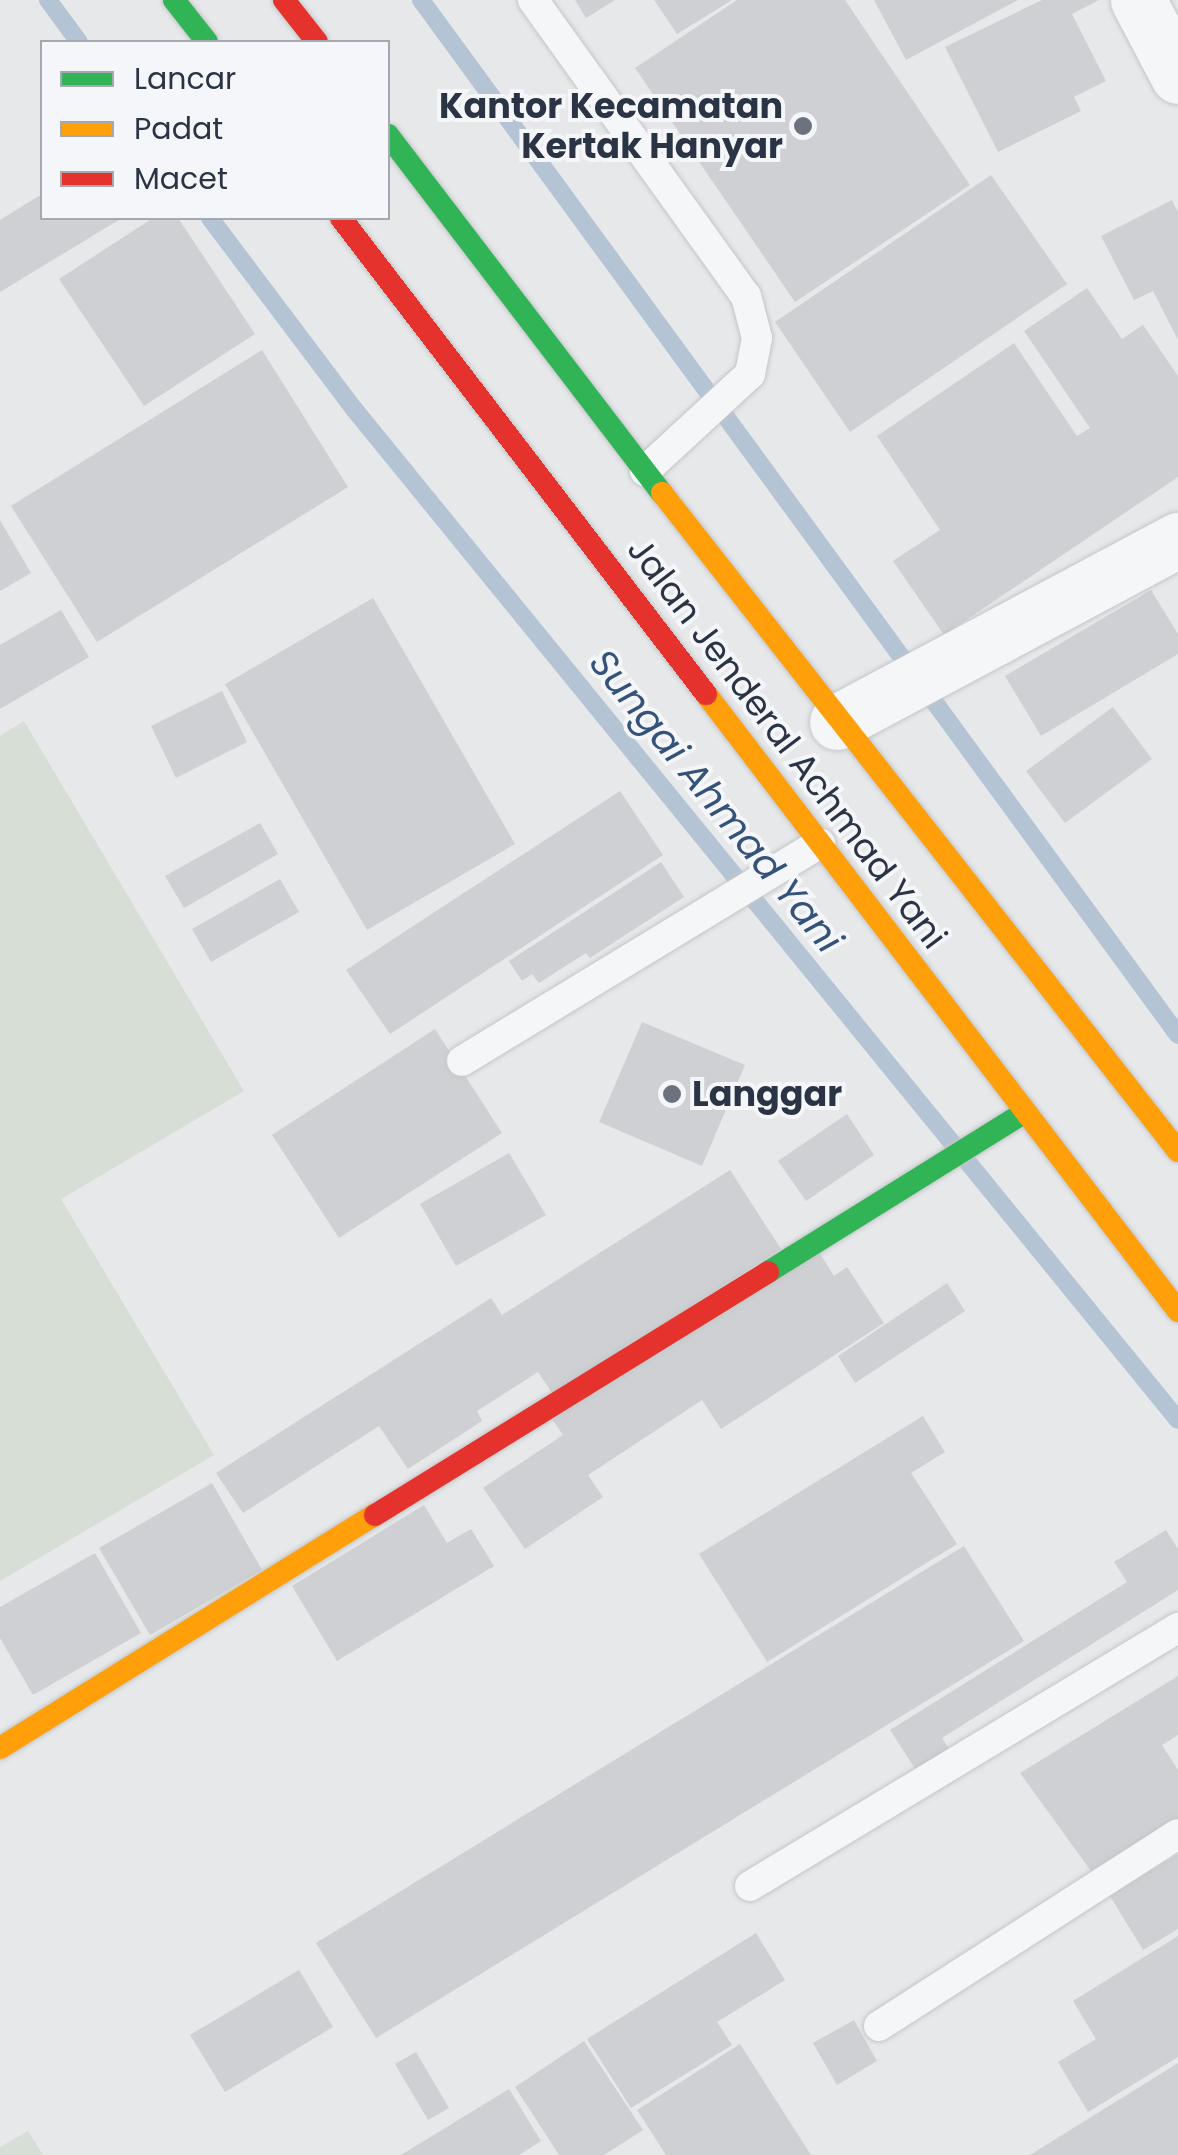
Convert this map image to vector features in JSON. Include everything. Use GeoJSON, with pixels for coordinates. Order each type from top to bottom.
{"type":"FeatureCollection","features":[{"type":"Feature","properties":{"kind":"main road"},"geometry":{"type":"LineString","coordinates":[[174,0],[205,40]]}},
{"type":"Feature","properties":{"kind":"main road"},"geometry":{"type":"LineString","coordinates":[[284,0],[315,40]]}},
{"type":"Feature","properties":{"kind":"main road","name":"Jalan Jenderal Achmad Yani"},"geometry":{"type":"LineString","coordinates":[[390,138],[836,722],[1178,1151]]}},
{"type":"Feature","properties":{"kind":"main road","name":"Jalan Jenderal Achmad Yani"},"geometry":{"type":"LineString","coordinates":[[343,220],[1178,1312]]}},
{"type":"Feature","properties":{"kind":"main road"},"geometry":{"type":"LineString","coordinates":[[0,1748],[1024,1112]]}},
{"type":"Feature","properties":{"kind":"street"},"geometry":{"type":"LineString","coordinates":[[1138,0],[1178,76]]}},
{"type":"Feature","properties":{"kind":"street"},"geometry":{"type":"LineString","coordinates":[[836,722],[1178,540]]}},
{"type":"Feature","properties":{"kind":"lane"},"geometry":{"type":"LineString","coordinates":[[533,0],[746,296],[757,338],[750,374],[645,471]]}},
{"type":"Feature","properties":{"kind":"lane"},"geometry":{"type":"LineString","coordinates":[[462,1062],[820,844]]}},
{"type":"Feature","properties":{"kind":"lane"},"geometry":{"type":"LineString","coordinates":[[750,1886],[1178,1628]]}},
{"type":"Feature","properties":{"kind":"lane"},"geometry":{"type":"LineString","coordinates":[[879,2026],[1178,1834]]}},
{"type":"Feature","properties":{"kind":"shaded area"},"geometry":{"type":"Polygon","coordinates":[[[24,721],[244,1091],[61,1199],[214,1455],[0,1581],[0,736],[24,721]]]}},
{"type":"Feature","properties":{"kind":"shaded area"},"geometry":{"type":"Polygon","coordinates":[[[28,2131],[43,2155],[0,2155],[0,2147],[28,2131]]]}},
{"type":"Feature","properties":{"kind":"building"},"geometry":{"type":"Polygon","coordinates":[[[575,0],[615,0],[586,18],[575,0]]]}},
{"type":"Feature","properties":{"kind":"building"},"geometry":{"type":"Polygon","coordinates":[[[654,0],[732,0],[677,34],[654,0]]]}},
{"type":"Feature","properties":{"kind":"building","name":"Kantor Kecamatan Kertak Hanyar"},"geometry":{"type":"Polygon","coordinates":[[[737,0],[845,0],[970,185],[795,302],[635,68],[737,0]]]}},
{"type":"Feature","properties":{"kind":"building"},"geometry":{"type":"Polygon","coordinates":[[[874,0],[1018,0],[906,60],[874,0]]]}},
{"type":"Feature","properties":{"kind":"building"},"geometry":{"type":"Polygon","coordinates":[[[1042,0],[1099,0],[1072,14],[1106,81],[1074,97],[1081,111],[998,152],[945,47],[1042,0]]]}},
{"type":"Feature","properties":{"kind":"building"},"geometry":{"type":"Polygon","coordinates":[[[991,175],[1067,284],[850,432],[775,322],[991,175]]]}},
{"type":"Feature","properties":{"kind":"building"},"geometry":{"type":"Polygon","coordinates":[[[40,195],[40,220],[119,220],[0,292],[0,220],[40,195]]]}},
{"type":"Feature","properties":{"kind":"building"},"geometry":{"type":"Polygon","coordinates":[[[1172,200],[1178,212],[1178,340],[1153,291],[1134,300],[1101,236],[1172,200]]]}},
{"type":"Feature","properties":{"kind":"building"},"geometry":{"type":"Polygon","coordinates":[[[150,220],[179,220],[255,334],[144,406],[59,279],[150,220]]]}},
{"type":"Feature","properties":{"kind":"building"},"geometry":{"type":"Polygon","coordinates":[[[1087,288],[1122,339],[1143,325],[1178,376],[1178,477],[944,635],[893,561],[940,530],[877,436],[1014,343],[1077,436],[1090,428],[1024,331],[1087,288]]]}},
{"type":"Feature","properties":{"kind":"building"},"geometry":{"type":"Polygon","coordinates":[[[262,350],[348,487],[97,642],[11,506],[262,350]]]}},
{"type":"Feature","properties":{"kind":"building"},"geometry":{"type":"Polygon","coordinates":[[[0,520],[31,573],[0,591],[0,520]]]}},
{"type":"Feature","properties":{"kind":"building"},"geometry":{"type":"Polygon","coordinates":[[[1151,590],[1178,634],[1178,654],[1041,736],[1005,676],[1151,590]]]}},
{"type":"Feature","properties":{"kind":"building"},"geometry":{"type":"Polygon","coordinates":[[[373,598],[515,844],[367,930],[225,684],[373,598]]]}},
{"type":"Feature","properties":{"kind":"building"},"geometry":{"type":"Polygon","coordinates":[[[61,610],[89,657],[0,709],[0,645],[61,610]]]}},
{"type":"Feature","properties":{"kind":"building"},"geometry":{"type":"Polygon","coordinates":[[[222,691],[247,742],[176,778],[151,726],[222,691]]]}},
{"type":"Feature","properties":{"kind":"building"},"geometry":{"type":"Polygon","coordinates":[[[1113,707],[1152,759],[1065,823],[1026,771],[1113,707]]]}},
{"type":"Feature","properties":{"kind":"building"},"geometry":{"type":"Polygon","coordinates":[[[620,791],[663,855],[390,1034],[346,970],[620,791]]]}},
{"type":"Feature","properties":{"kind":"building"},"geometry":{"type":"Polygon","coordinates":[[[260,823],[278,854],[184,908],[165,876],[260,823]]]}},
{"type":"Feature","properties":{"kind":"building"},"geometry":{"type":"Polygon","coordinates":[[[661,862],[684,897],[590,958],[586,953],[539,983],[532,974],[522,981],[509,961],[661,862]]]}},
{"type":"Feature","properties":{"kind":"building"},"geometry":{"type":"Polygon","coordinates":[[[280,879],[299,912],[211,962],[192,929],[280,879]]]}},
{"type":"Feature","properties":{"kind":"building","name":"Langgar"},"geometry":{"type":"Polygon","coordinates":[[[642,1022],[745,1065],[702,1166],[599,1122],[642,1022]]]}},
{"type":"Feature","properties":{"kind":"building"},"geometry":{"type":"Polygon","coordinates":[[[435,1029],[502,1133],[339,1238],[272,1135],[435,1029]]]}},
{"type":"Feature","properties":{"kind":"building"},"geometry":{"type":"Polygon","coordinates":[[[847,1114],[874,1155],[806,1201],[778,1161],[847,1114]]]}},
{"type":"Feature","properties":{"kind":"building"},"geometry":{"type":"Polygon","coordinates":[[[509,1153],[546,1215],[456,1266],[420,1204],[509,1153]]]}},
{"type":"Feature","properties":{"kind":"building"},"geometry":{"type":"Polygon","coordinates":[[[730,1170],[781,1249],[553,1394],[538,1372],[477,1411],[482,1421],[408,1469],[379,1426],[243,1513],[216,1473],[491,1298],[502,1315],[730,1170]]]}},
{"type":"Feature","properties":{"kind":"building"},"geometry":{"type":"Polygon","coordinates":[[[816,1247],[834,1276],[847,1267],[884,1323],[721,1429],[702,1400],[588,1475],[603,1497],[525,1549],[483,1488],[563,1435],[552,1419],[816,1247]]]}},
{"type":"Feature","properties":{"kind":"building"},"geometry":{"type":"Polygon","coordinates":[[[947,1283],[965,1311],[855,1383],[838,1356],[947,1283]]]}},
{"type":"Feature","properties":{"kind":"building"},"geometry":{"type":"Polygon","coordinates":[[[923,1416],[945,1452],[911,1473],[957,1544],[767,1662],[699,1554],[923,1416]]]}},
{"type":"Feature","properties":{"kind":"building"},"geometry":{"type":"Polygon","coordinates":[[[212,1483],[262,1570],[150,1635],[99,1548],[212,1483]]]}},
{"type":"Feature","properties":{"kind":"building"},"geometry":{"type":"Polygon","coordinates":[[[424,1505],[447,1543],[471,1529],[494,1566],[337,1661],[292,1586],[424,1505]]]}},
{"type":"Feature","properties":{"kind":"building"},"geometry":{"type":"Polygon","coordinates":[[[1166,1530],[1178,1549],[1178,1590],[942,1738],[955,1758],[921,1778],[890,1730],[1127,1582],[1114,1562],[1166,1530]]]}},
{"type":"Feature","properties":{"kind":"building"},"geometry":{"type":"Polygon","coordinates":[[[964,1546],[1024,1641],[376,2038],[316,1943],[964,1546]]]}},
{"type":"Feature","properties":{"kind":"building"},"geometry":{"type":"Polygon","coordinates":[[[95,1553],[141,1633],[33,1695],[0,1638],[0,1607],[95,1553]]]}},
{"type":"Feature","properties":{"kind":"building"},"geometry":{"type":"Polygon","coordinates":[[[1178,1676],[1178,1735],[1162,1745],[1178,1770],[1178,1819],[1091,1871],[1020,1773],[1178,1676]]]}},
{"type":"Feature","properties":{"kind":"building"},"geometry":{"type":"Polygon","coordinates":[[[1178,1854],[1178,1929],[1143,1950],[1110,1896],[1178,1854]]]}},
{"type":"Feature","properties":{"kind":"building"},"geometry":{"type":"Polygon","coordinates":[[[756,1933],[785,1980],[717,2022],[732,2045],[631,2108],[587,2039],[756,1933]]]}},
{"type":"Feature","properties":{"kind":"building"},"geometry":{"type":"Polygon","coordinates":[[[1178,1936],[1178,2057],[1088,2112],[1058,2062],[1096,2039],[1073,2001],[1178,1936]]]}},
{"type":"Feature","properties":{"kind":"building"},"geometry":{"type":"Polygon","coordinates":[[[299,1970],[333,2027],[225,2092],[190,2035],[299,1970]]]}},
{"type":"Feature","properties":{"kind":"building"},"geometry":{"type":"Polygon","coordinates":[[[854,2020],[877,2061],[837,2085],[813,2043],[854,2020]]]}},
{"type":"Feature","properties":{"kind":"building"},"geometry":{"type":"Polygon","coordinates":[[[584,2041],[643,2130],[604,2155],[559,2155],[515,2087],[584,2041]]]}},
{"type":"Feature","properties":{"kind":"building"},"geometry":{"type":"Polygon","coordinates":[[[740,2044],[811,2155],[666,2155],[637,2110],[740,2044]]]}},
{"type":"Feature","properties":{"kind":"building"},"geometry":{"type":"Polygon","coordinates":[[[416,2052],[449,2108],[428,2120],[395,2064],[416,2052]]]}},
{"type":"Feature","properties":{"kind":"building"},"geometry":{"type":"Polygon","coordinates":[[[1178,2063],[1178,2155],[1030,2155],[1178,2063]]]}},
{"type":"Feature","properties":{"kind":"building"},"geometry":{"type":"Polygon","coordinates":[[[509,2089],[541,2141],[519,2155],[401,2155],[509,2089]]]}},
{"type":"Feature","properties":{"kind":"waterway","name":"Sungai Ahmad Yani"},"geometry":{"type":"LineString","coordinates":[[48,0],[78,40]]}},
{"type":"Feature","properties":{"kind":"waterway","name":"Sungai Ahmad Yani"},"geometry":{"type":"LineString","coordinates":[[421,0],[1178,1035]]}},
{"type":"Feature","properties":{"kind":"waterway","name":"Sungai Ahmad Yani"},"geometry":{"type":"LineString","coordinates":[[212,220],[354,409],[1178,1420]]}},
{"type":"Feature","properties":{"kind":"traffic: fast"},"geometry":{"type":"LineString","coordinates":[[174,0],[205,40]]}},
{"type":"Feature","properties":{"kind":"traffic: fast"},"geometry":{"type":"LineString","coordinates":[[390,138],[662,493]]}},
{"type":"Feature","properties":{"kind":"traffic: fast"},"geometry":{"type":"LineString","coordinates":[[768,1272],[1025,1112]]}},
{"type":"Feature","properties":{"kind":"traffic: slow"},"geometry":{"type":"LineString","coordinates":[[662,493],[1178,1151]]}},
{"type":"Feature","properties":{"kind":"traffic: slow"},"geometry":{"type":"LineString","coordinates":[[706,694],[1178,1311]]}},
{"type":"Feature","properties":{"kind":"traffic: slow"},"geometry":{"type":"LineString","coordinates":[[0,1748],[375,1515]]}},
{"type":"Feature","properties":{"kind":"traffic: jam"},"geometry":{"type":"LineString","coordinates":[[284,0],[315,40]]}},
{"type":"Feature","properties":{"kind":"traffic: jam"},"geometry":{"type":"LineString","coordinates":[[343,220],[706,694]]}},
{"type":"Feature","properties":{"kind":"traffic: jam"},"geometry":{"type":"LineString","coordinates":[[375,1515],[768,1272]]}},
{"type":"Feature","properties":{"kind":"place","name":"Kantor Kecamatan Kertak Hanyar"},"geometry":{"type":"Point","coordinates":[803,126]}},
{"type":"Feature","properties":{"kind":"place","name":"Langgar"},"geometry":{"type":"Point","coordinates":[672,1094]}}]}
